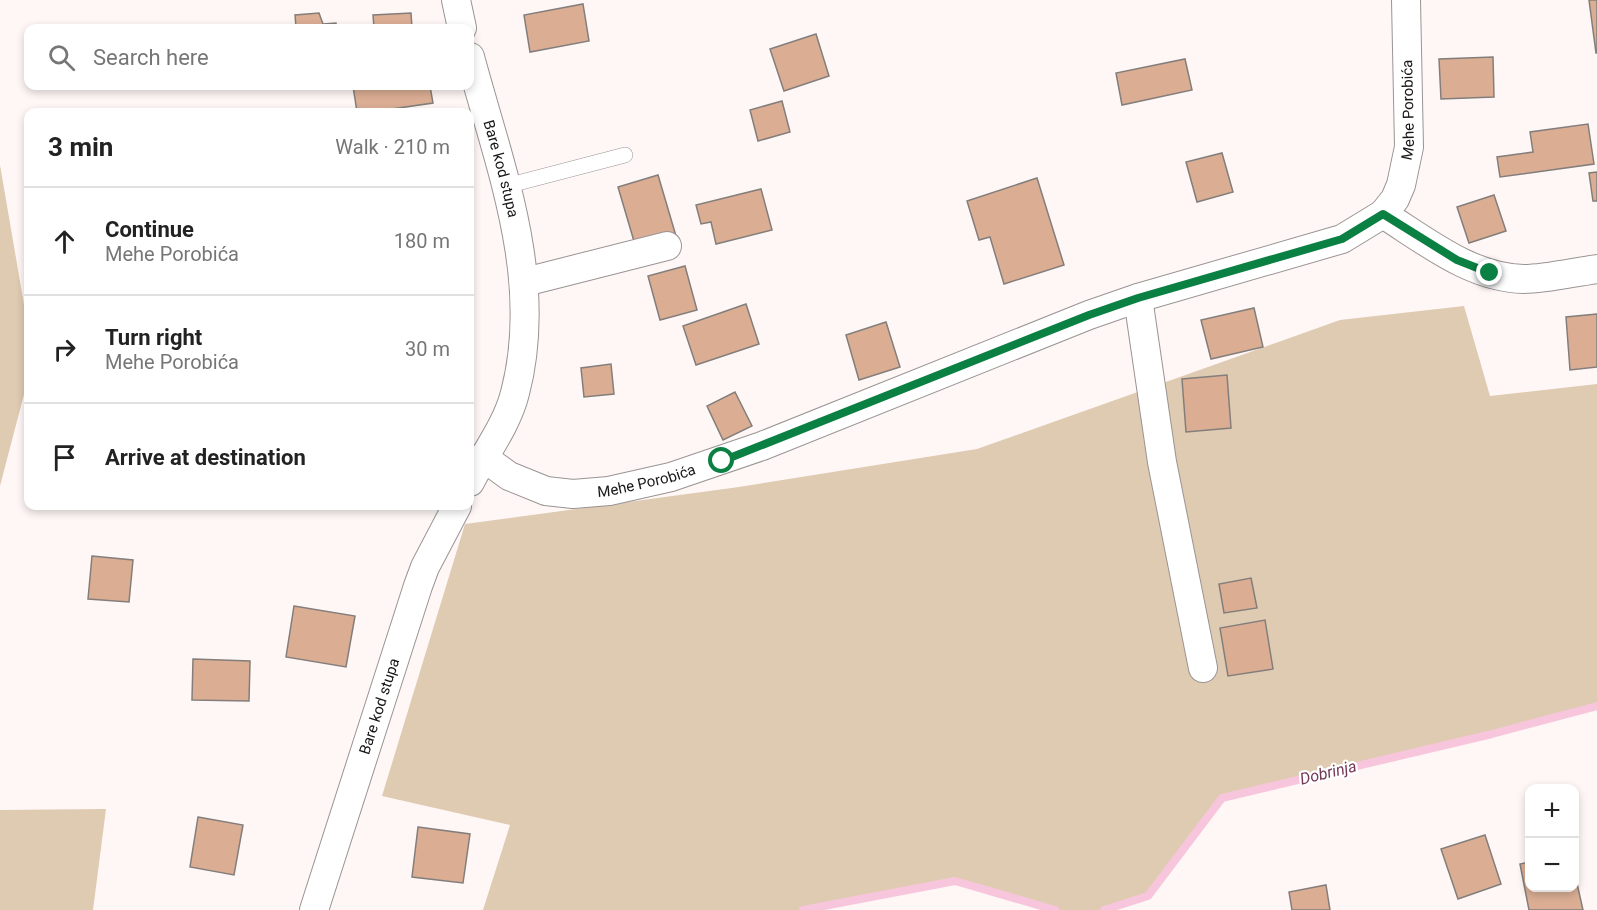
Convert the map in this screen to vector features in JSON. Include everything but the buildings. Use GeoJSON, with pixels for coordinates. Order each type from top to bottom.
{"type":"FeatureCollection","features":[{"type":"Feature","properties":{"kind":"street"},"geometry":{"type":"LineString","coordinates":[[456,0],[461,24]]}},
{"type":"Feature","properties":{"kind":"street","name":"Mehe Porobića"},"geometry":{"type":"LineString","coordinates":[[483,458],[509,476],[546,491],[573,494],[609,491],[671,477],[762,446],[1138,298],[1342,239],[1383,214],[1395,199],[1401,185],[1409,147],[1406,0]]}},
{"type":"Feature","properties":{"kind":"street","name":"Bare kod stupa"},"geometry":{"type":"LineString","coordinates":[[474,71],[506,186],[525,282],[526,326],[515,395],[499,431],[474,475]]}},
{"type":"Feature","properties":{"kind":"street"},"geometry":{"type":"LineString","coordinates":[[1383,214],[1457,260],[1490,273],[1524,279],[1597,269]]}},
{"type":"Feature","properties":{"kind":"street"},"geometry":{"type":"LineString","coordinates":[[525,282],[667,246]]}},
{"type":"Feature","properties":{"kind":"street"},"geometry":{"type":"LineString","coordinates":[[1138,298],[1162,462],[1203,668]]}},
{"type":"Feature","properties":{"kind":"street","name":"Bare kod stupa"},"geometry":{"type":"LineString","coordinates":[[314,910],[418,586],[425,567],[455,510]]}},
{"type":"Feature","properties":{"kind":"lane"},"geometry":{"type":"LineString","coordinates":[[506,186],[625,155]]}},
{"type":"Feature","properties":{"kind":"shaded area"},"geometry":{"type":"Polygon","coordinates":[[[0,165],[24,305],[24,394],[0,486],[0,165]]]}},
{"type":"Feature","properties":{"kind":"shaded area"},"geometry":{"type":"Polygon","coordinates":[[[1464,306],[1490,396],[1597,384],[1597,706],[1492,734],[1223,798],[1148,896],[1104,910],[1055,910],[955,881],[803,910],[483,910],[510,825],[382,796],[465,524],[739,487],[977,449],[1340,320],[1464,306]]]}},
{"type":"Feature","properties":{"kind":"shaded area"},"geometry":{"type":"Polygon","coordinates":[[[106,809],[93,910],[0,910],[0,810],[106,809]]]}},
{"type":"Feature","properties":{"kind":"waterway","name":"Dobrinja"},"geometry":{"type":"LineString","coordinates":[[1104,910],[1148,896],[1222,798],[1492,734],[1597,706]]}},
{"type":"Feature","properties":{"kind":"waterway","name":"Dobrinja"},"geometry":{"type":"LineString","coordinates":[[803,910],[955,881],[1055,910]]}},
{"type":"Feature","properties":{"kind":"route"},"geometry":{"type":"LineString","coordinates":[[722,461],[1089,315],[1138,298],[1342,239],[1383,214],[1457,260],[1490,273]]}}]}
